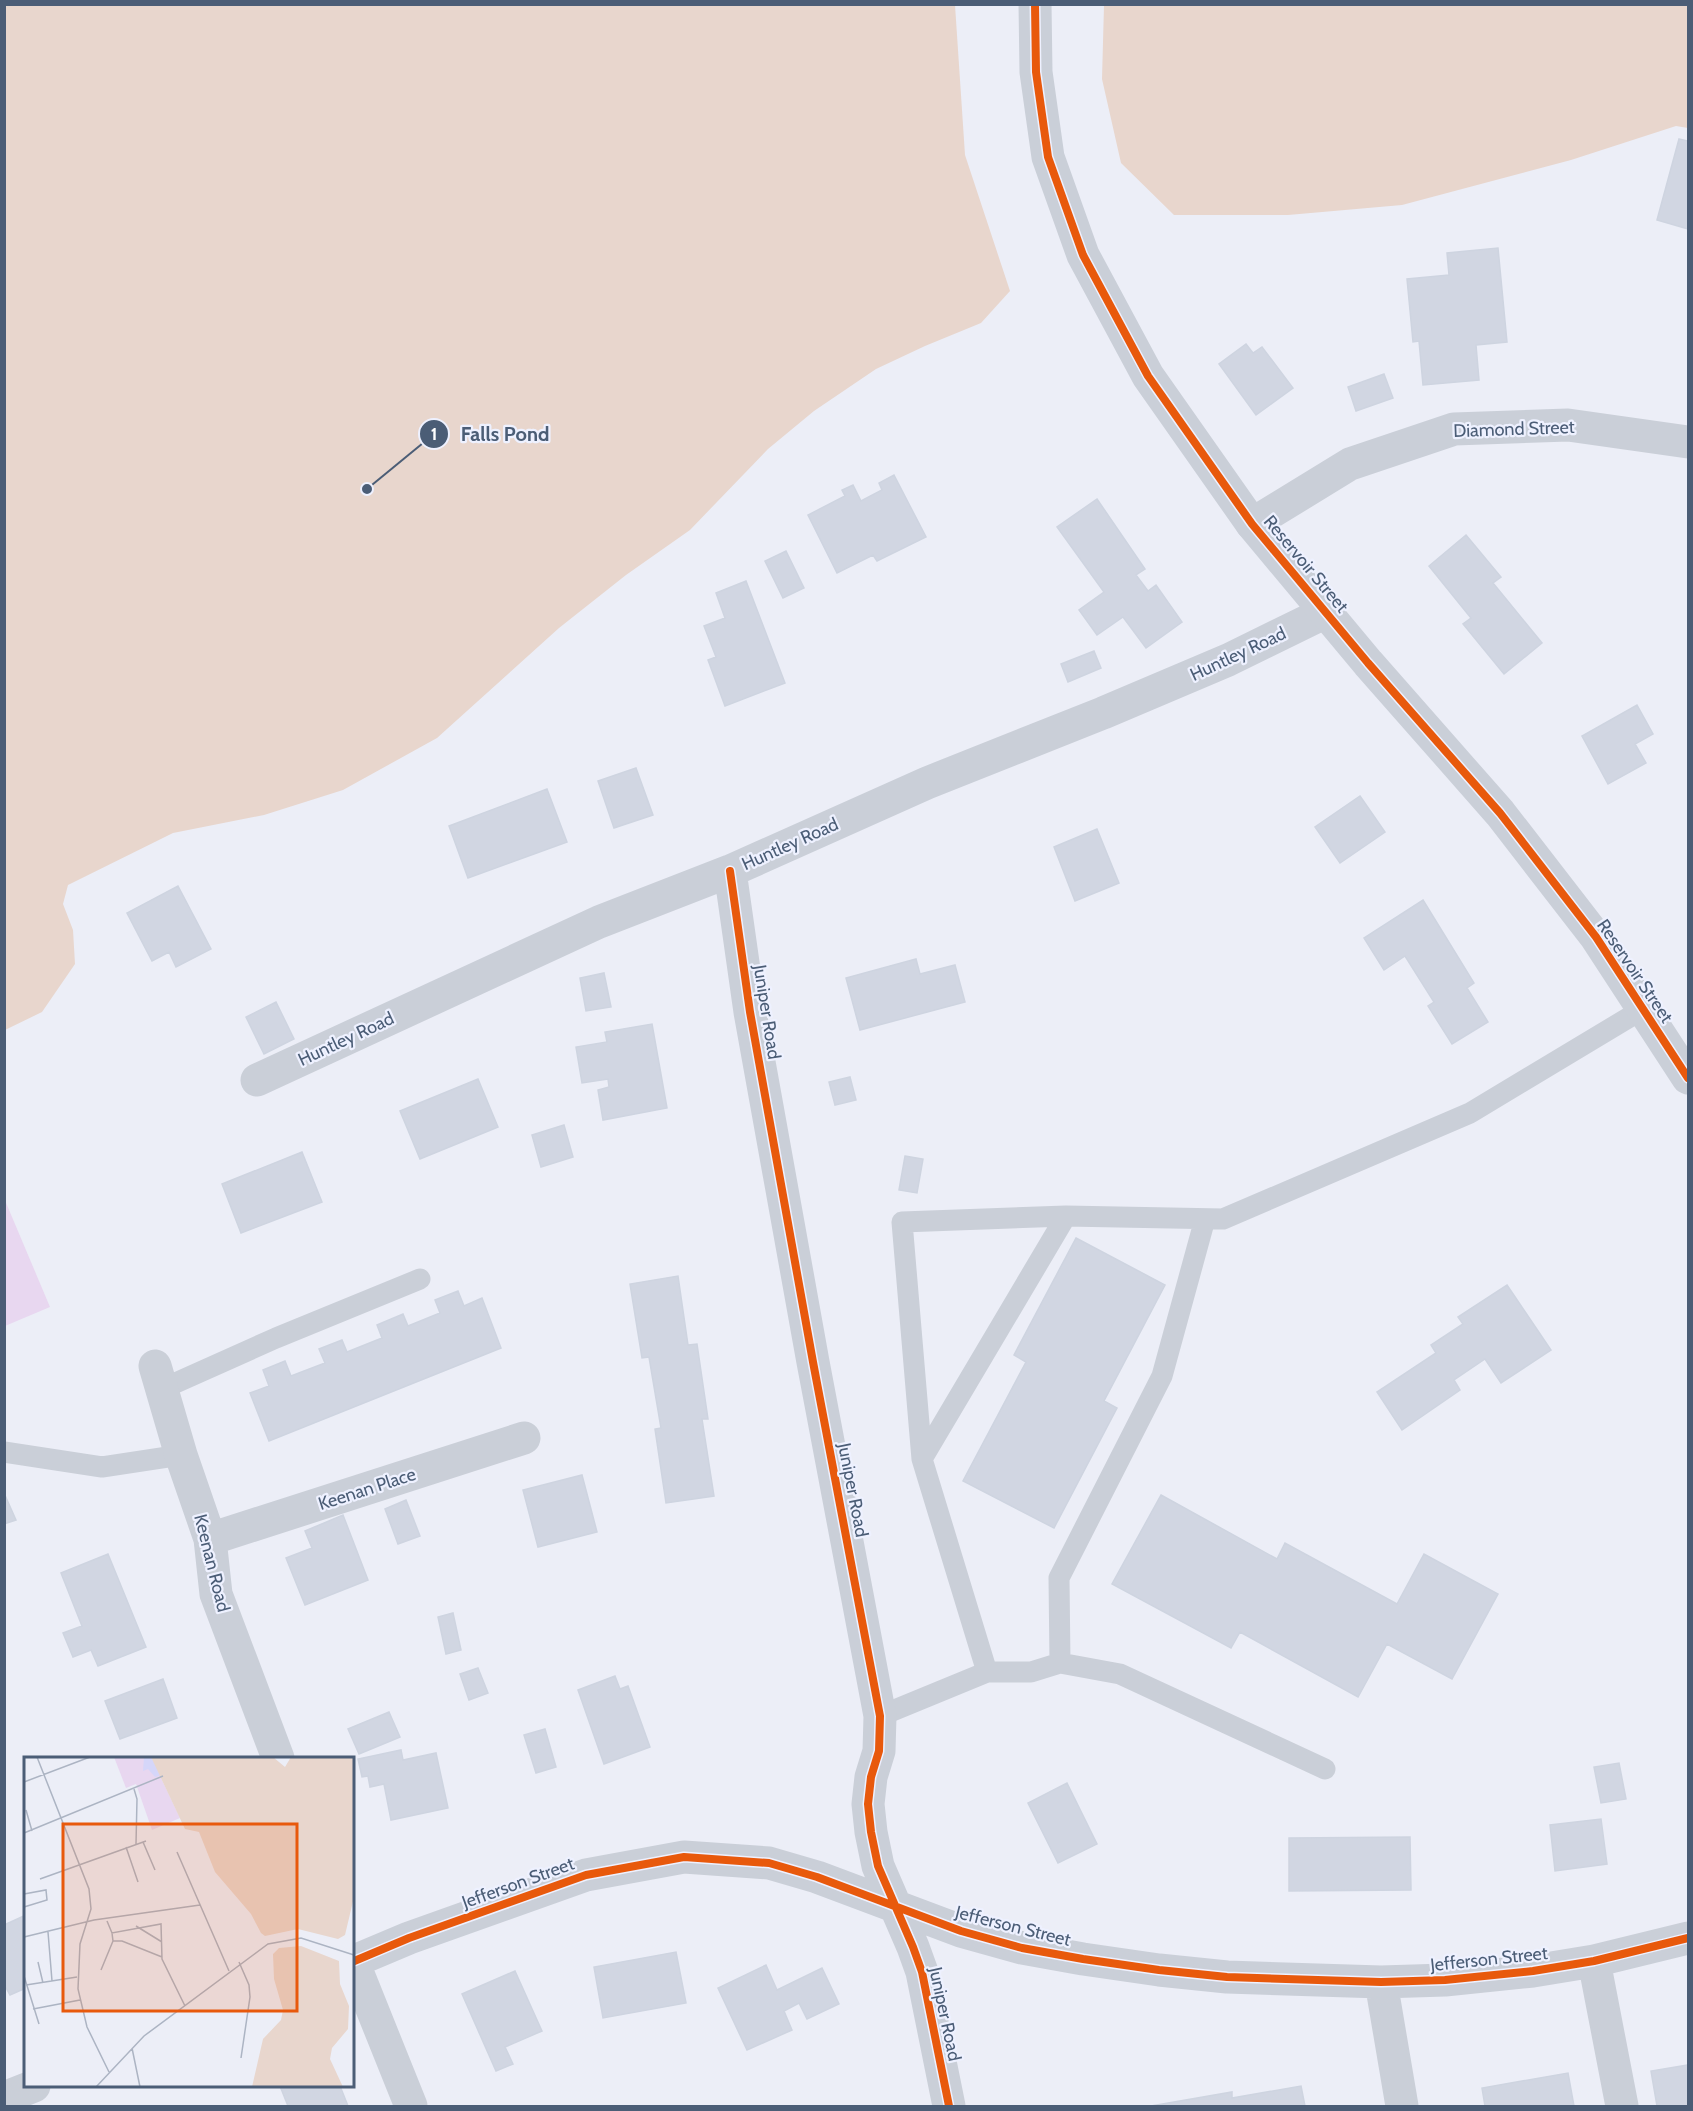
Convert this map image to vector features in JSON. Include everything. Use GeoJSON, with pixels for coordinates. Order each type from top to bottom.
{"type":"FeatureCollection","features":[{"type":"Feature","properties":{"kind":"street","name":"Reservoir Street"},"geometry":{"type":"LineString","coordinates":[[1035,4],[1036,72],[1048,157],[1083,255],[1148,376],[1252,524],[1500,813],[1596,937],[1689,1078]]}},
{"type":"Feature","properties":{"kind":"street","name":"Diamond Street"},"geometry":{"type":"LineString","coordinates":[[1252,524],[1350,464],[1454,429],[1568,425],[1689,442]]}},
{"type":"Feature","properties":{"kind":"street","name":"Huntley Road"},"geometry":{"type":"LineString","coordinates":[[257,1080],[599,922],[730,871],[927,783],[1102,714],[1228,660],[1326,612]]}},
{"type":"Feature","properties":{"kind":"street","name":"Juniper Road"},"geometry":{"type":"LineString","coordinates":[[730,871],[750,1012],[880,1716],[879,1751],[871,1777],[868,1804],[871,1832],[878,1866],[922,1972],[949,2106]]}},
{"type":"Feature","properties":{"kind":"street","name":"Keenan Road"},"geometry":{"type":"LineString","coordinates":[[158,1378],[210,1539],[216,1594],[278,1757]]}},
{"type":"Feature","properties":{"kind":"street","name":"Keenan Place"},"geometry":{"type":"LineString","coordinates":[[210,1539],[524,1438]]}},
{"type":"Feature","properties":{"kind":"street","name":"Jefferson Street"},"geometry":{"type":"LineString","coordinates":[[354,1961],[409,1938],[586,1875],[684,1857],[769,1863],[817,1877],[961,1931],[1022,1948],[1159,1970],[1227,1977],[1381,1982],[1445,1980],[1594,1961],[1689,1938]]}},
{"type":"Feature","properties":{"kind":"street"},"geometry":{"type":"LineString","coordinates":[[1594,1961],[1622,2106]]}},
{"type":"Feature","properties":{"kind":"street"},"geometry":{"type":"LineString","coordinates":[[354,1964],[411,2106]]}},
{"type":"Feature","properties":{"kind":"street"},"geometry":{"type":"LineString","coordinates":[[1381,1982],[1402,2106]]}},
{"type":"Feature","properties":{"kind":"street"},"geometry":{"type":"LineString","coordinates":[[4,2098],[29,2087]]}},
{"type":"Feature","properties":{"kind":"lane"},"geometry":{"type":"LineString","coordinates":[[987,1672],[922,1459],[902,1222],[1066,1215],[1223,1220],[1470,1113],[1643,1009]]}},
{"type":"Feature","properties":{"kind":"lane"},"geometry":{"type":"LineString","coordinates":[[922,1459],[1066,1215]]}},
{"type":"Feature","properties":{"kind":"lane"},"geometry":{"type":"LineString","coordinates":[[1060,1663],[1059,1578],[1162,1376],[1205,1219]]}},
{"type":"Feature","properties":{"kind":"lane"},"geometry":{"type":"LineString","coordinates":[[158,1378],[276,1338],[420,1279]]}},
{"type":"Feature","properties":{"kind":"lane"},"geometry":{"type":"LineString","coordinates":[[4,1452],[102,1467],[181,1455]]}},
{"type":"Feature","properties":{"kind":"lane"},"geometry":{"type":"LineString","coordinates":[[880,1716],[987,1672],[1031,1671],[1060,1663],[1120,1674],[1324,1769]]}},
{"type":"Feature","properties":{"kind":"shaded area"},"geometry":{"type":"Polygon","coordinates":[[[5,4],[955,5],[965,155],[1010,291],[981,323],[876,369],[814,411],[768,449],[690,530],[626,575],[559,628],[437,738],[343,790],[264,815],[173,833],[68,885],[63,904],[73,930],[75,964],[42,1012],[5,1030],[5,4]]]}},
{"type":"Feature","properties":{"kind":"shaded area"},"geometry":{"type":"Polygon","coordinates":[[[1104,5],[1688,5],[1688,128],[1676,126],[1571,160],[1402,205],[1288,215],[1174,215],[1121,163],[1102,79],[1104,5]]]}},
{"type":"Feature","properties":{"kind":"shaded area"},"geometry":{"type":"Polygon","coordinates":[[[4,1198],[50,1307],[5,1326],[4,1326],[4,1198]]]}},
{"type":"Feature","properties":{"kind":"building"},"geometry":{"type":"Polygon","coordinates":[[[1679,139],[1688,141],[1688,229],[1657,220],[1679,139]]]}},
{"type":"Feature","properties":{"kind":"building"},"geometry":{"type":"Polygon","coordinates":[[[1498,248],[1507,342],[1476,345],[1479,380],[1423,385],[1419,341],[1413,342],[1407,279],[1449,275],[1447,253],[1498,248]]]}},
{"type":"Feature","properties":{"kind":"building"},"geometry":{"type":"Polygon","coordinates":[[[1246,344],[1253,353],[1262,347],[1293,388],[1256,415],[1219,364],[1246,344]]]}},
{"type":"Feature","properties":{"kind":"building"},"geometry":{"type":"Polygon","coordinates":[[[1384,374],[1393,398],[1356,411],[1348,387],[1384,374]]]}},
{"type":"Feature","properties":{"kind":"building"},"geometry":{"type":"Polygon","coordinates":[[[894,475],[926,537],[877,561],[873,555],[837,573],[808,515],[845,496],[842,490],[853,485],[861,501],[882,490],[879,483],[894,475]]]}},
{"type":"Feature","properties":{"kind":"building"},"geometry":{"type":"Polygon","coordinates":[[[1097,499],[1145,569],[1136,575],[1148,591],[1156,585],[1182,622],[1146,648],[1123,617],[1097,635],[1079,610],[1104,592],[1057,527],[1097,499]]]}},
{"type":"Feature","properties":{"kind":"building"},"geometry":{"type":"Polygon","coordinates":[[[1466,535],[1501,577],[1493,583],[1542,643],[1504,674],[1463,624],[1471,618],[1429,566],[1466,535]]]}},
{"type":"Feature","properties":{"kind":"building"},"geometry":{"type":"Polygon","coordinates":[[[786,551],[804,588],[783,598],[765,561],[786,551]]]}},
{"type":"Feature","properties":{"kind":"building"},"geometry":{"type":"Polygon","coordinates":[[[746,581],[785,683],[725,706],[708,660],[716,657],[704,626],[725,618],[716,593],[746,581]]]}},
{"type":"Feature","properties":{"kind":"building"},"geometry":{"type":"Polygon","coordinates":[[[1094,651],[1101,668],[1068,682],[1061,664],[1094,651]]]}},
{"type":"Feature","properties":{"kind":"building"},"geometry":{"type":"Polygon","coordinates":[[[1637,705],[1653,734],[1635,744],[1646,763],[1608,784],[1582,736],[1637,705]]]}},
{"type":"Feature","properties":{"kind":"building"},"geometry":{"type":"Polygon","coordinates":[[[636,768],[653,815],[614,828],[598,781],[636,768]]]}},
{"type":"Feature","properties":{"kind":"building"},"geometry":{"type":"Polygon","coordinates":[[[547,789],[567,842],[468,878],[449,826],[547,789]]]}},
{"type":"Feature","properties":{"kind":"building"},"geometry":{"type":"Polygon","coordinates":[[[1360,796],[1385,832],[1340,863],[1315,827],[1360,796]]]}},
{"type":"Feature","properties":{"kind":"building"},"geometry":{"type":"Polygon","coordinates":[[[1097,829],[1119,883],[1075,901],[1054,847],[1097,829]]]}},
{"type":"Feature","properties":{"kind":"building"},"geometry":{"type":"Polygon","coordinates":[[[178,886],[211,949],[176,967],[169,952],[152,961],[127,913],[178,886]]]}},
{"type":"Feature","properties":{"kind":"building"},"geometry":{"type":"Polygon","coordinates":[[[1423,900],[1474,983],[1467,988],[1488,1022],[1452,1044],[1428,1006],[1434,1002],[1405,956],[1384,970],[1364,938],[1423,900]]]}},
{"type":"Feature","properties":{"kind":"building"},"geometry":{"type":"Polygon","coordinates":[[[916,959],[920,974],[955,965],[965,1002],[860,1030],[846,978],[916,959]]]}},
{"type":"Feature","properties":{"kind":"building"},"geometry":{"type":"Polygon","coordinates":[[[604,973],[611,1007],[586,1011],[580,978],[604,973]]]}},
{"type":"Feature","properties":{"kind":"building"},"geometry":{"type":"Polygon","coordinates":[[[276,1002],[294,1039],[264,1054],[246,1017],[276,1002]]]}},
{"type":"Feature","properties":{"kind":"building"},"geometry":{"type":"Polygon","coordinates":[[[652,1024],[667,1108],[603,1120],[598,1090],[609,1087],[608,1079],[582,1083],[576,1047],[607,1042],[605,1032],[652,1024]]]}},
{"type":"Feature","properties":{"kind":"building"},"geometry":{"type":"Polygon","coordinates":[[[850,1077],[856,1100],[835,1105],[829,1082],[850,1077]]]}},
{"type":"Feature","properties":{"kind":"building"},"geometry":{"type":"Polygon","coordinates":[[[478,1079],[498,1127],[420,1159],[400,1111],[478,1079]]]}},
{"type":"Feature","properties":{"kind":"building"},"geometry":{"type":"Polygon","coordinates":[[[564,1125],[573,1157],[541,1167],[532,1135],[564,1125]]]}},
{"type":"Feature","properties":{"kind":"building"},"geometry":{"type":"Polygon","coordinates":[[[302,1152],[322,1202],[241,1233],[222,1184],[302,1152]]]}},
{"type":"Feature","properties":{"kind":"building"},"geometry":{"type":"Polygon","coordinates":[[[905,1156],[923,1159],[917,1193],[899,1190],[905,1156]]]}},
{"type":"Feature","properties":{"kind":"building"},"geometry":{"type":"Polygon","coordinates":[[[1076,1238],[1165,1285],[1104,1401],[1117,1408],[1054,1528],[963,1481],[1026,1362],[1014,1355],[1076,1238]]]}},
{"type":"Feature","properties":{"kind":"building"},"geometry":{"type":"Polygon","coordinates":[[[678,1276],[688,1345],[697,1344],[708,1419],[702,1419],[714,1496],[666,1503],[655,1429],[661,1428],[649,1357],[642,1358],[630,1284],[678,1276]]]}},
{"type":"Feature","properties":{"kind":"building"},"geometry":{"type":"Polygon","coordinates":[[[1507,1285],[1551,1350],[1501,1383],[1485,1359],[1454,1380],[1460,1390],[1402,1430],[1377,1392],[1436,1353],[1431,1345],[1463,1324],[1458,1317],[1507,1285]]]}},
{"type":"Feature","properties":{"kind":"building"},"geometry":{"type":"Polygon","coordinates":[[[458,1291],[464,1306],[482,1298],[501,1348],[269,1441],[250,1393],[269,1386],[263,1370],[285,1361],[291,1376],[325,1363],[319,1349],[342,1340],[347,1352],[382,1338],[377,1325],[403,1314],[408,1326],[440,1313],[435,1300],[458,1291]]]}},
{"type":"Feature","properties":{"kind":"building"},"geometry":{"type":"Polygon","coordinates":[[[582,1475],[597,1532],[538,1547],[523,1490],[582,1475]]]}},
{"type":"Feature","properties":{"kind":"building"},"geometry":{"type":"Polygon","coordinates":[[[4,1493],[16,1520],[4,1524],[4,1493]]]}},
{"type":"Feature","properties":{"kind":"building"},"geometry":{"type":"Polygon","coordinates":[[[1161,1495],[1277,1559],[1285,1543],[1397,1604],[1424,1554],[1498,1594],[1452,1679],[1387,1644],[1358,1697],[1240,1632],[1231,1648],[1112,1584],[1161,1495]]]}},
{"type":"Feature","properties":{"kind":"building"},"geometry":{"type":"Polygon","coordinates":[[[406,1500],[420,1536],[398,1544],[385,1509],[406,1500]]]}},
{"type":"Feature","properties":{"kind":"building"},"geometry":{"type":"Polygon","coordinates":[[[343,1515],[368,1580],[305,1605],[286,1558],[312,1548],[305,1531],[343,1515]]]}},
{"type":"Feature","properties":{"kind":"building"},"geometry":{"type":"Polygon","coordinates":[[[108,1554],[146,1647],[98,1666],[91,1650],[73,1657],[63,1633],[82,1626],[61,1573],[108,1554]]]}},
{"type":"Feature","properties":{"kind":"building"},"geometry":{"type":"Polygon","coordinates":[[[453,1613],[461,1650],[446,1654],[438,1617],[453,1613]]]}},
{"type":"Feature","properties":{"kind":"building"},"geometry":{"type":"Polygon","coordinates":[[[478,1668],[488,1693],[469,1700],[460,1674],[478,1668]]]}},
{"type":"Feature","properties":{"kind":"building"},"geometry":{"type":"Polygon","coordinates":[[[615,1676],[620,1689],[628,1686],[650,1747],[604,1764],[578,1690],[615,1676]]]}},
{"type":"Feature","properties":{"kind":"building"},"geometry":{"type":"Polygon","coordinates":[[[163,1679],[177,1718],[120,1739],[105,1701],[163,1679]]]}},
{"type":"Feature","properties":{"kind":"building"},"geometry":{"type":"Polygon","coordinates":[[[389,1712],[400,1737],[359,1754],[348,1729],[389,1712]]]}},
{"type":"Feature","properties":{"kind":"building"},"geometry":{"type":"Polygon","coordinates":[[[545,1729],[556,1767],[536,1773],[524,1735],[545,1729]]]}},
{"type":"Feature","properties":{"kind":"building"},"geometry":{"type":"Polygon","coordinates":[[[401,1750],[403,1760],[436,1753],[448,1808],[391,1820],[384,1784],[370,1787],[368,1776],[362,1777],[358,1759],[401,1750]]]}},
{"type":"Feature","properties":{"kind":"building"},"geometry":{"type":"Polygon","coordinates":[[[1619,1763],[1626,1799],[1601,1803],[1594,1767],[1619,1763]]]}},
{"type":"Feature","properties":{"kind":"building"},"geometry":{"type":"Polygon","coordinates":[[[1067,1783],[1097,1844],[1058,1863],[1028,1803],[1067,1783]]]}},
{"type":"Feature","properties":{"kind":"building"},"geometry":{"type":"Polygon","coordinates":[[[1601,1819],[1607,1864],[1555,1871],[1550,1825],[1601,1819]]]}},
{"type":"Feature","properties":{"kind":"building"},"geometry":{"type":"Polygon","coordinates":[[[1410,1837],[1411,1890],[1289,1891],[1289,1838],[1410,1837]]]}},
{"type":"Feature","properties":{"kind":"building"},"geometry":{"type":"Polygon","coordinates":[[[24,1916],[24,1989],[10,1995],[4,1984],[4,1925],[24,1916]]]}},
{"type":"Feature","properties":{"kind":"building"},"geometry":{"type":"Polygon","coordinates":[[[676,1952],[686,2003],[603,2018],[594,1967],[676,1952]]]}},
{"type":"Feature","properties":{"kind":"building"},"geometry":{"type":"Polygon","coordinates":[[[766,1965],[777,1990],[822,1968],[839,2004],[807,2019],[799,2003],[784,2011],[792,2030],[747,2050],[718,1988],[766,1965]]]}},
{"type":"Feature","properties":{"kind":"building"},"geometry":{"type":"Polygon","coordinates":[[[515,1971],[542,2031],[505,2047],[513,2064],[496,2071],[462,1994],[515,1971]]]}},
{"type":"Feature","properties":{"kind":"building"},"geometry":{"type":"Polygon","coordinates":[[[1688,2065],[1688,2106],[1657,2106],[1651,2071],[1688,2065]]]}},
{"type":"Feature","properties":{"kind":"building"},"geometry":{"type":"Polygon","coordinates":[[[1568,2073],[1574,2106],[1485,2106],[1482,2088],[1568,2073]]]}},
{"type":"Feature","properties":{"kind":"building"},"geometry":{"type":"Polygon","coordinates":[[[1301,2086],[1305,2106],[1151,2106],[1232,2092],[1232,2098],[1301,2086]]]}},
{"type":"Feature","properties":{"kind":"building"},"geometry":{"type":"Polygon","coordinates":[[[280,2087],[340,2087],[348,2106],[288,2106],[280,2087]]]}},
{"type":"Feature","properties":{"kind":"cycle path"},"geometry":{"type":"LineString","coordinates":[[1035,4],[1036,72],[1048,157],[1083,255],[1148,376],[1252,524],[1368,663],[1500,813],[1596,937],[1688,1078]]}},
{"type":"Feature","properties":{"kind":"cycle path"},"geometry":{"type":"LineString","coordinates":[[730,871],[750,1012],[880,1716],[879,1751],[871,1777],[868,1804],[871,1832],[878,1866],[922,1972],[949,2106]]}},
{"type":"Feature","properties":{"kind":"cycle path"},"geometry":{"type":"LineString","coordinates":[[354,1961],[409,1938],[586,1875],[684,1857],[769,1863],[817,1877],[961,1931],[1022,1948],[1159,1970],[1227,1977],[1381,1982],[1445,1980],[1533,1971],[1594,1961],[1688,1938]]}},
{"type":"Feature","properties":{"kind":"place","name":"Falls Pond"},"geometry":{"type":"Point","coordinates":[367,489]}}]}
